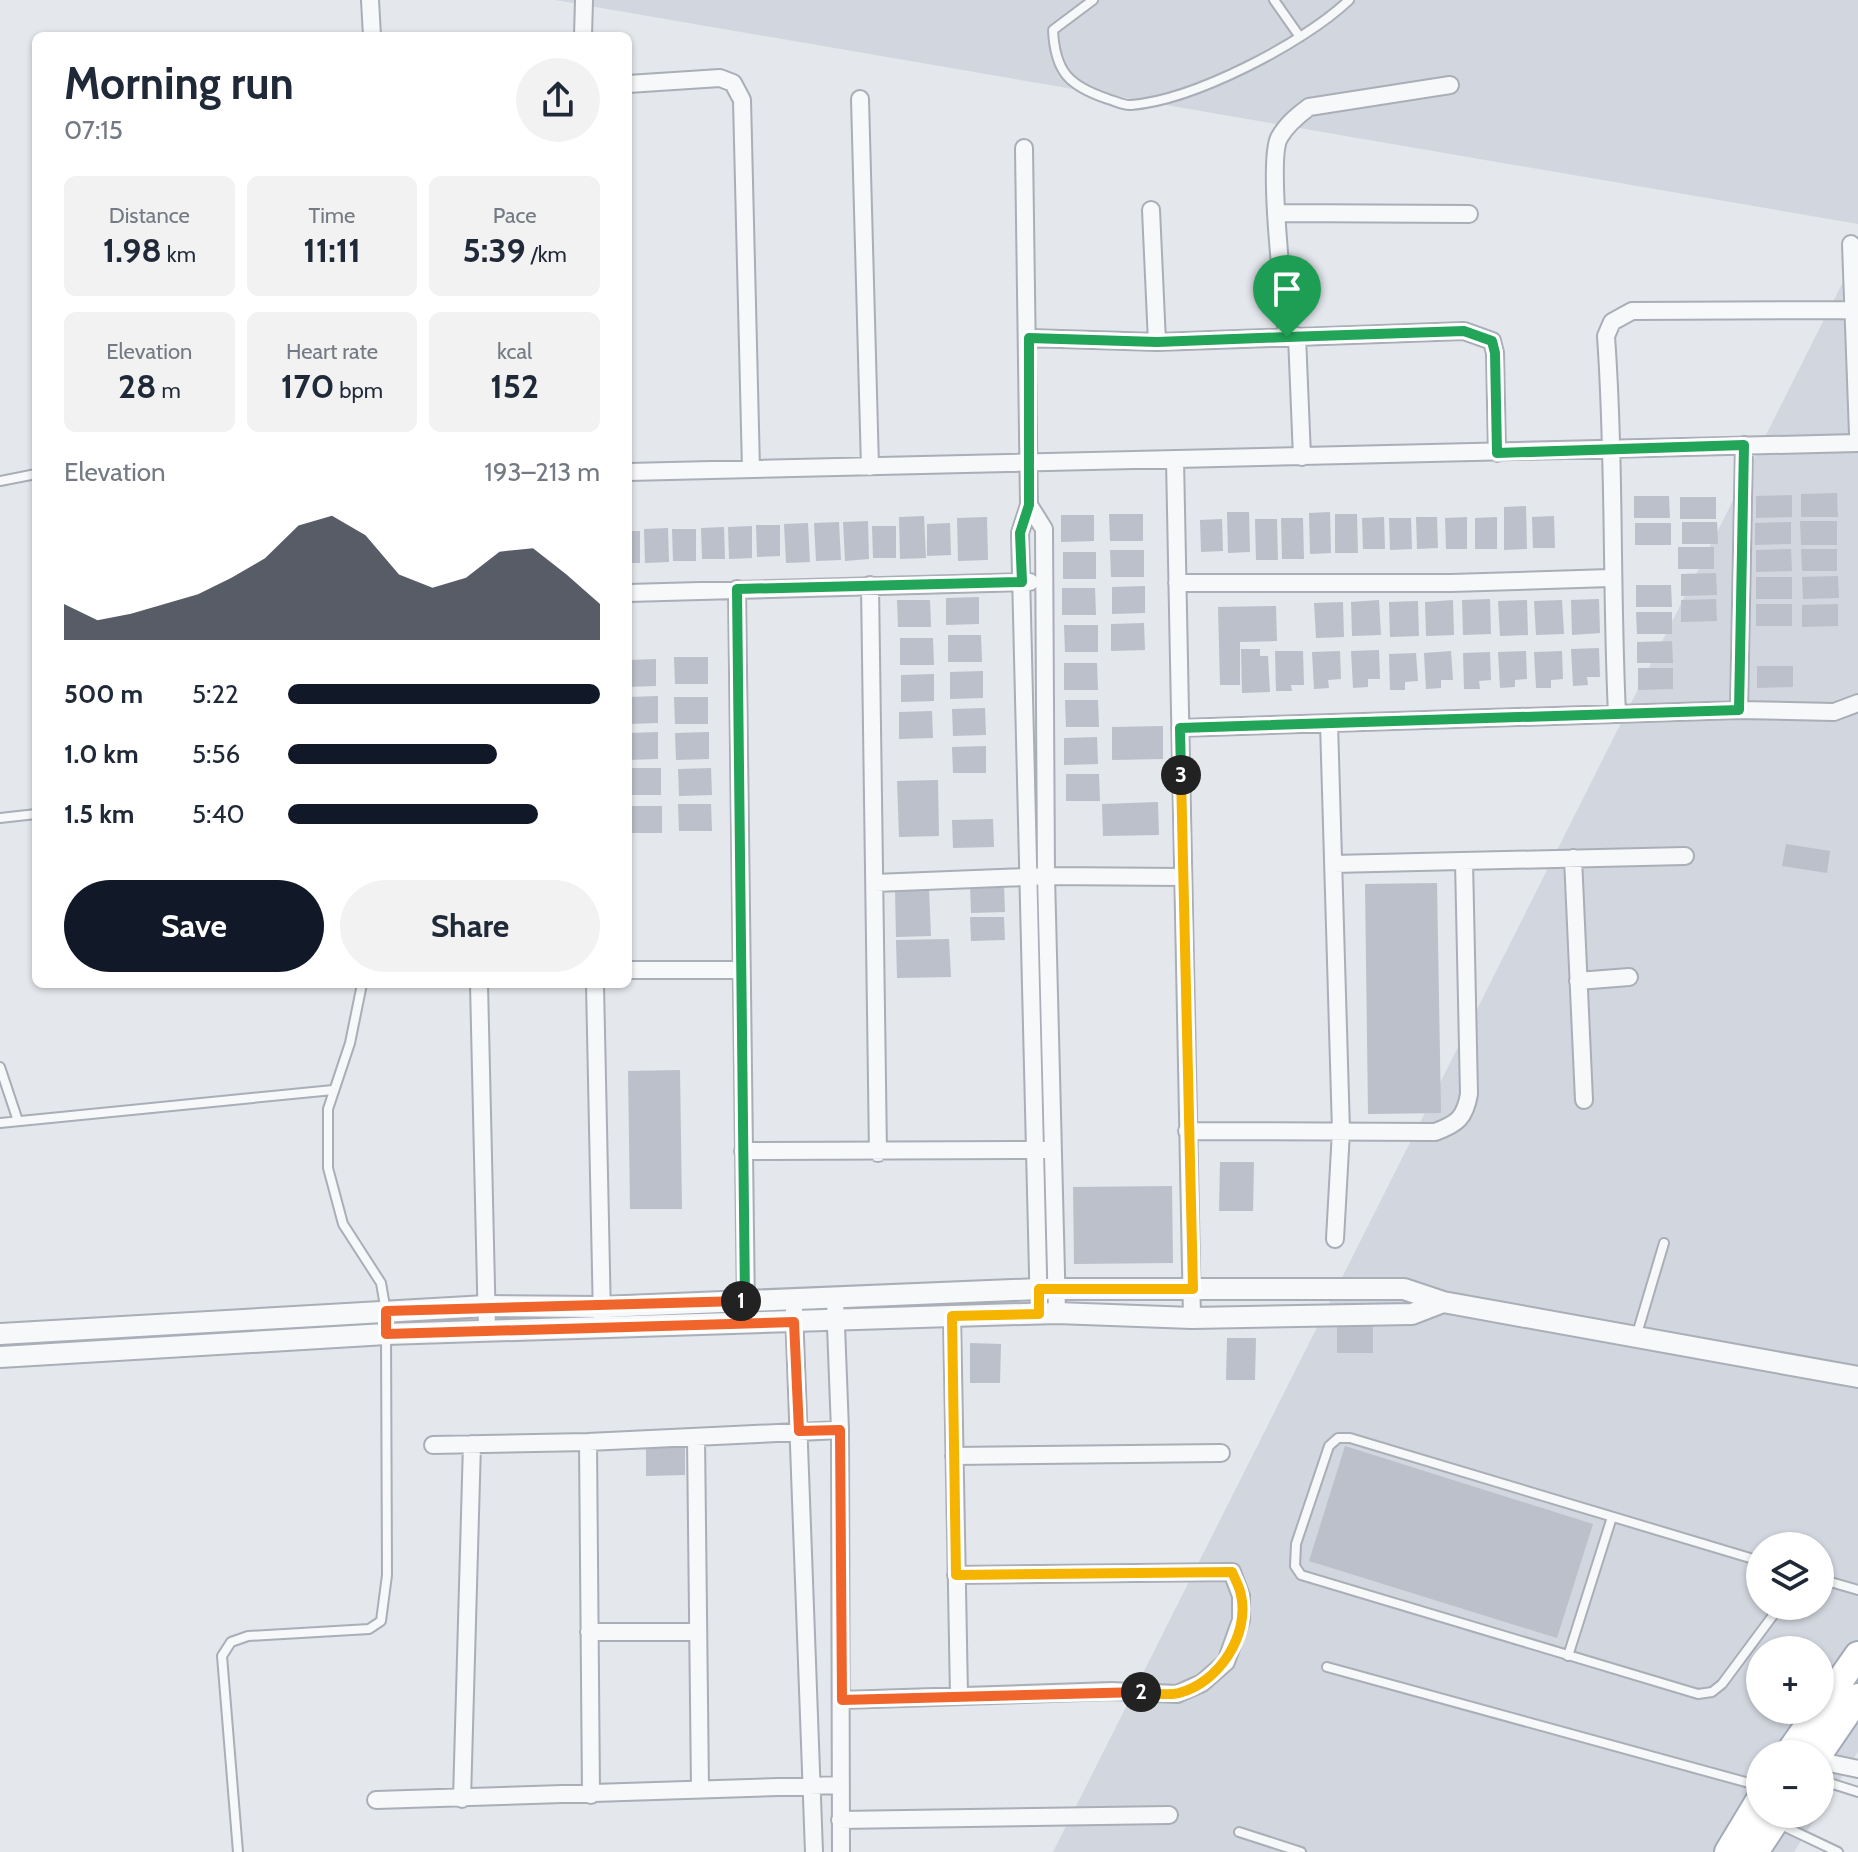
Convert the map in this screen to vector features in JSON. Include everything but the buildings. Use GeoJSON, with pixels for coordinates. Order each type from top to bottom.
{"type":"FeatureCollection","features":[{"type":"Feature","properties":{"kind":"main road"},"geometry":{"type":"LineString","coordinates":[[1834,1689],[1858,1655]]}},
{"type":"Feature","properties":{"kind":"main road"},"geometry":{"type":"LineString","coordinates":[[1829,1740],[1858,1697]]}},
{"type":"Feature","properties":{"kind":"main road"},"geometry":{"type":"LineString","coordinates":[[1728,1852],[1746,1822]]}},
{"type":"Feature","properties":{"kind":"main road"},"geometry":{"type":"LineString","coordinates":[[1755,1852],[1771,1828]]}},
{"type":"Feature","properties":{"kind":"street"},"geometry":{"type":"LineString","coordinates":[[370,0],[372,32]]}},
{"type":"Feature","properties":{"kind":"street"},"geometry":{"type":"LineString","coordinates":[[583,32],[584,0]]}},
{"type":"Feature","properties":{"kind":"street"},"geometry":{"type":"LineString","coordinates":[[632,84],[720,78],[733,83],[742,100],[751,469]]}},
{"type":"Feature","properties":{"kind":"street"},"geometry":{"type":"LineString","coordinates":[[1302,457],[1277,213],[1277,141],[1290,122],[1309,107],[1450,85]]}},
{"type":"Feature","properties":{"kind":"street"},"geometry":{"type":"LineString","coordinates":[[860,99],[870,467]]}},
{"type":"Feature","properties":{"kind":"street"},"geometry":{"type":"LineString","coordinates":[[1024,148],[1029,505],[1020,533],[1035,1151],[1048,1313]]}},
{"type":"Feature","properties":{"kind":"street"},"geometry":{"type":"LineString","coordinates":[[1151,210],[1157,342]]}},
{"type":"Feature","properties":{"kind":"street"},"geometry":{"type":"LineString","coordinates":[[1277,213],[1469,214]]}},
{"type":"Feature","properties":{"kind":"street"},"geometry":{"type":"LineString","coordinates":[[1851,244],[1858,434]]}},
{"type":"Feature","properties":{"kind":"street"},"geometry":{"type":"LineString","coordinates":[[1617,714],[1610,578],[1614,448],[1606,336],[1612,322],[1632,311],[1853,310]]}},
{"type":"Feature","properties":{"kind":"street"},"geometry":{"type":"LineString","coordinates":[[1029,338],[1157,342],[1464,331],[1492,341],[1497,453]]}},
{"type":"Feature","properties":{"kind":"street"},"geometry":{"type":"LineString","coordinates":[[632,472],[1858,443]]}},
{"type":"Feature","properties":{"kind":"street"},"geometry":{"type":"LineString","coordinates":[[1739,710],[1744,445]]}},
{"type":"Feature","properties":{"kind":"street"},"geometry":{"type":"LineString","coordinates":[[1175,459],[1192,1318]]}},
{"type":"Feature","properties":{"kind":"street"},"geometry":{"type":"LineString","coordinates":[[1029,505],[1044,529],[1046,876],[1052,1150],[1047,1289]]}},
{"type":"Feature","properties":{"kind":"street"},"geometry":{"type":"LineString","coordinates":[[1177,583],[1451,583],[1610,578]]}},
{"type":"Feature","properties":{"kind":"street"},"geometry":{"type":"LineString","coordinates":[[632,593],[1043,582]]}},
{"type":"Feature","properties":{"kind":"street"},"geometry":{"type":"LineString","coordinates":[[870,585],[878,1153]]}},
{"type":"Feature","properties":{"kind":"street"},"geometry":{"type":"LineString","coordinates":[[737,589],[747,1323]]}},
{"type":"Feature","properties":{"kind":"street"},"geometry":{"type":"LineString","coordinates":[[1180,728],[1739,710],[1834,712],[1858,703]]}},
{"type":"Feature","properties":{"kind":"street"},"geometry":{"type":"LineString","coordinates":[[1329,723],[1341,1131],[1335,1239]]}},
{"type":"Feature","properties":{"kind":"street"},"geometry":{"type":"LineString","coordinates":[[1333,864],[1685,856]]}},
{"type":"Feature","properties":{"kind":"street"},"geometry":{"type":"LineString","coordinates":[[1573,858],[1584,1100]]}},
{"type":"Feature","properties":{"kind":"street"},"geometry":{"type":"LineString","coordinates":[[1187,1131],[1435,1132],[1457,1123],[1466,1112],[1469,1094],[1464,861]]}},
{"type":"Feature","properties":{"kind":"street"},"geometry":{"type":"LineString","coordinates":[[875,883],[1028,876],[1183,877]]}},
{"type":"Feature","properties":{"kind":"street"},"geometry":{"type":"LineString","coordinates":[[632,970],[741,970]]}},
{"type":"Feature","properties":{"kind":"street"},"geometry":{"type":"LineString","coordinates":[[1578,981],[1629,977]]}},
{"type":"Feature","properties":{"kind":"street"},"geometry":{"type":"LineString","coordinates":[[479,988],[487,1330]]}},
{"type":"Feature","properties":{"kind":"street"},"geometry":{"type":"LineString","coordinates":[[595,988],[602,1329]]}},
{"type":"Feature","properties":{"kind":"street"},"geometry":{"type":"LineString","coordinates":[[743,1151],[878,1153],[1052,1150]]}},
{"type":"Feature","properties":{"kind":"street"},"geometry":{"type":"LineString","coordinates":[[0,1334],[486,1306],[601,1307],[745,1300],[835,1300],[1047,1289],[1404,1289],[1443,1302],[1858,1377]]}},
{"type":"Feature","properties":{"kind":"street"},"geometry":{"type":"LineString","coordinates":[[795,1299],[814,1852]]}},
{"type":"Feature","properties":{"kind":"street"},"geometry":{"type":"LineString","coordinates":[[835,1300],[840,1430],[841,1852]]}},
{"type":"Feature","properties":{"kind":"street"},"geometry":{"type":"LineString","coordinates":[[0,1357],[487,1330],[835,1322],[1048,1313],[1192,1318],[1412,1314],[1443,1302]]}},
{"type":"Feature","properties":{"kind":"street"},"geometry":{"type":"LineString","coordinates":[[952,1316],[959,1696]]}},
{"type":"Feature","properties":{"kind":"street"},"geometry":{"type":"LineString","coordinates":[[433,1445],[588,1442],[840,1430]]}},
{"type":"Feature","properties":{"kind":"street"},"geometry":{"type":"LineString","coordinates":[[696,1437],[700,1789]]}},
{"type":"Feature","properties":{"kind":"street"},"geometry":{"type":"LineString","coordinates":[[588,1442],[591,1795]]}},
{"type":"Feature","properties":{"kind":"street"},"geometry":{"type":"LineString","coordinates":[[462,1799],[472,1444]]}},
{"type":"Feature","properties":{"kind":"street"},"geometry":{"type":"LineString","coordinates":[[954,1456],[1221,1453]]}},
{"type":"Feature","properties":{"kind":"street"},"geometry":{"type":"LineString","coordinates":[[842,1700],[1112,1691],[1177,1694],[1202,1683],[1226,1662],[1241,1620],[1241,1596],[1232,1572],[956,1575]]}},
{"type":"Feature","properties":{"kind":"street"},"geometry":{"type":"LineString","coordinates":[[589,1632],[698,1632]]}},
{"type":"Feature","properties":{"kind":"street"},"geometry":{"type":"LineString","coordinates":[[1834,1764],[1858,1769]]}},
{"type":"Feature","properties":{"kind":"street"},"geometry":{"type":"LineString","coordinates":[[376,1800],[841,1785]]}},
{"type":"Feature","properties":{"kind":"street"},"geometry":{"type":"LineString","coordinates":[[840,1820],[1169,1815]]}},
{"type":"Feature","properties":{"kind":"lane"},"geometry":{"type":"LineString","coordinates":[[1093,0],[1053,30],[1054,55],[1069,81],[1129,106],[1183,93],[1300,37],[1331,17],[1349,0]]}},
{"type":"Feature","properties":{"kind":"lane"},"geometry":{"type":"LineString","coordinates":[[1274,0],[1300,37]]}},
{"type":"Feature","properties":{"kind":"lane"},"geometry":{"type":"LineString","coordinates":[[0,481],[32,475]]}},
{"type":"Feature","properties":{"kind":"lane"},"geometry":{"type":"LineString","coordinates":[[0,818],[32,814]]}},
{"type":"Feature","properties":{"kind":"lane"},"geometry":{"type":"LineString","coordinates":[[238,1852],[222,1656],[231,1642],[248,1636],[369,1629],[381,1621],[387,1575],[386,1311],[381,1283],[357,1251],[334,1196],[327,1143],[328,1109],[350,1043],[361,988]]}},
{"type":"Feature","properties":{"kind":"lane"},"geometry":{"type":"LineString","coordinates":[[0,1067],[18,1121]]}},
{"type":"Feature","properties":{"kind":"lane"},"geometry":{"type":"LineString","coordinates":[[0,1123],[333,1090]]}},
{"type":"Feature","properties":{"kind":"lane"},"geometry":{"type":"LineString","coordinates":[[1636,1337],[1664,1243]]}},
{"type":"Feature","properties":{"kind":"lane"},"geometry":{"type":"LineString","coordinates":[[1746,1557],[1350,1438],[1338,1438],[1329,1446],[1296,1544],[1295,1566],[1301,1575],[1689,1693],[1712,1692],[1738,1665],[1770,1620]]}},
{"type":"Feature","properties":{"kind":"lane"},"geometry":{"type":"LineString","coordinates":[[1568,1656],[1612,1517]]}},
{"type":"Feature","properties":{"kind":"lane"},"geometry":{"type":"LineString","coordinates":[[1834,1583],[1858,1590]]}},
{"type":"Feature","properties":{"kind":"lane"},"geometry":{"type":"LineString","coordinates":[[1327,1667],[1746,1782]]}},
{"type":"Feature","properties":{"kind":"lane"},"geometry":{"type":"LineString","coordinates":[[1834,1784],[1858,1792]]}},
{"type":"Feature","properties":{"kind":"lane"},"geometry":{"type":"LineString","coordinates":[[1795,1828],[1838,1852]]}},
{"type":"Feature","properties":{"kind":"lane"},"geometry":{"type":"LineString","coordinates":[[1239,1832],[1301,1852]]}},
{"type":"Feature","properties":{"kind":"shaded area"},"geometry":{"type":"Polygon","coordinates":[[[555,0],[1858,0],[1858,224],[555,0]]]}},
{"type":"Feature","properties":{"kind":"shaded area"},"geometry":{"type":"Polygon","coordinates":[[[1858,252],[1858,1752],[1834,1789],[1834,1740],[1746,1740],[1746,1828],[1809,1828],[1794,1852],[1053,1852],[1858,252]]]}},
{"type":"Feature","properties":{"kind":"route"},"geometry":{"type":"LineString","coordinates":[[1464,331],[1480,334],[1492,341],[1495,353],[1497,453],[1744,445],[1739,710],[1180,728],[1193,1289],[1039,1289],[1039,1314],[952,1316],[956,1575],[1232,1572],[1241,1596],[1241,1620],[1226,1662],[1202,1683],[1177,1694],[1112,1691],[842,1700],[840,1430],[799,1431],[794,1322],[386,1334],[386,1311],[486,1306],[601,1307],[745,1300],[737,589],[1022,582],[1020,533],[1029,505],[1029,338],[1157,342],[1287,337],[1464,331]]}}]}
